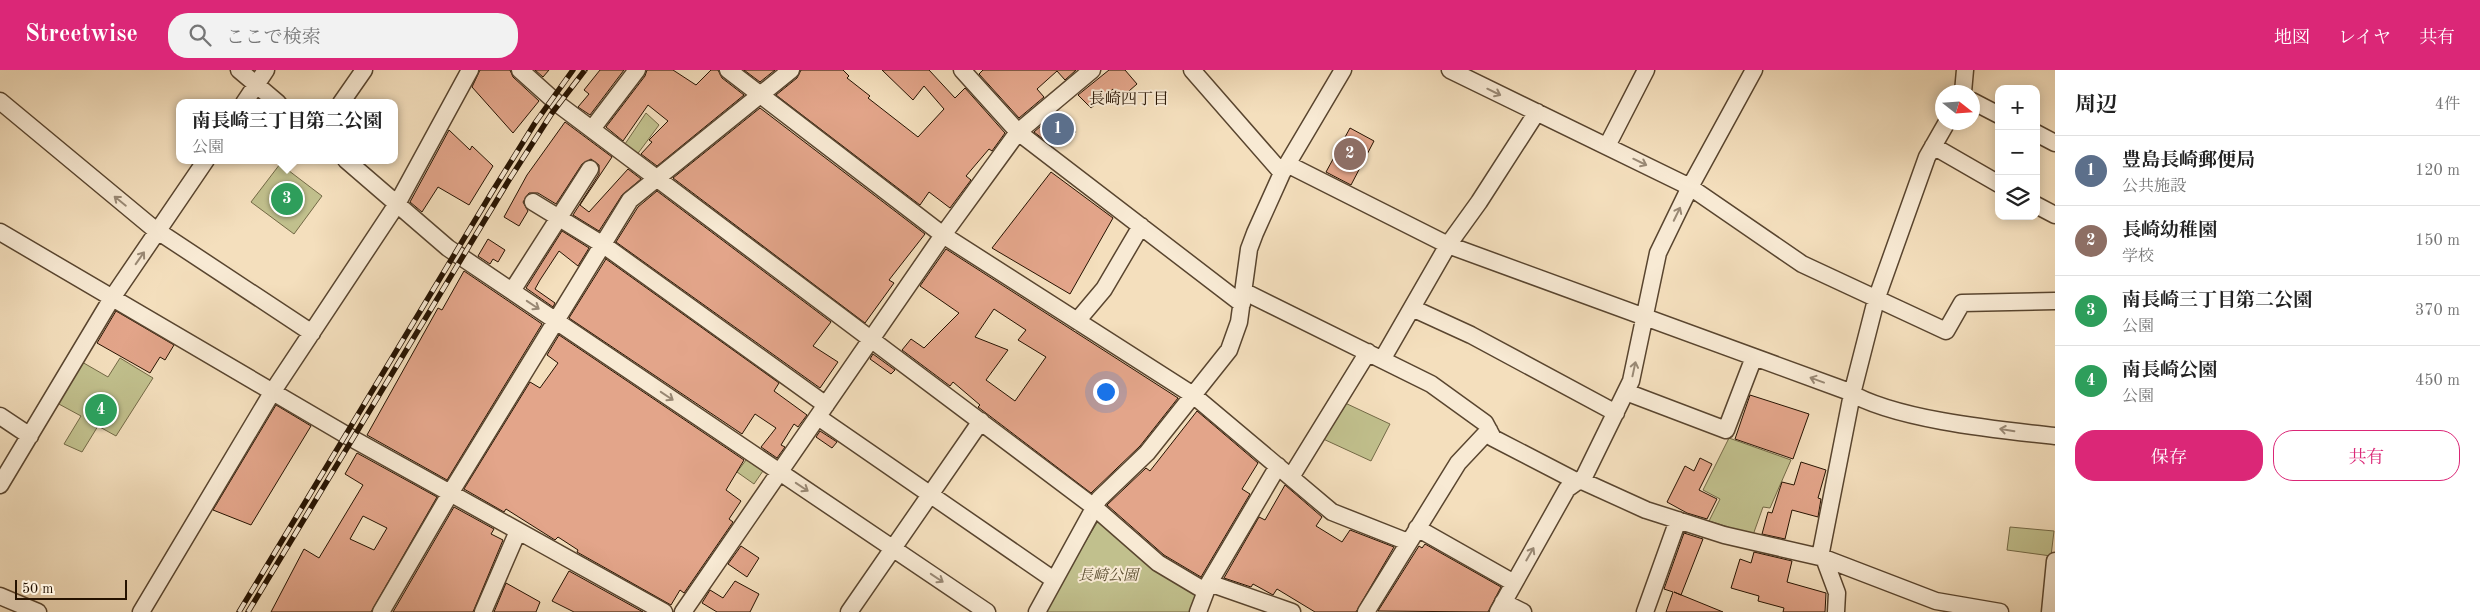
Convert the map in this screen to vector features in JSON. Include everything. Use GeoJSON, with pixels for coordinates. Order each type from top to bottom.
{"type":"FeatureCollection","features":[{"type":"Feature","properties":{"kind":"street"},"geometry":{"type":"LineString","coordinates":[[240,70],[273,99]]}},
{"type":"Feature","properties":{"kind":"street"},"geometry":{"type":"LineString","coordinates":[[247,99],[266,70]]}},
{"type":"Feature","properties":{"kind":"street"},"geometry":{"type":"LineString","coordinates":[[344,99],[364,70]]}},
{"type":"Feature","properties":{"kind":"street"},"geometry":{"type":"LineString","coordinates":[[141,612],[273,391],[397,204],[470,70]]}},
{"type":"Feature","properties":{"kind":"street"},"geometry":{"type":"LineString","coordinates":[[520,70],[558,104],[1094,507],[1158,563],[1207,587],[1292,612]]}},
{"type":"Feature","properties":{"kind":"street"},"geometry":{"type":"LineString","coordinates":[[592,129],[638,70]]}},
{"type":"Feature","properties":{"kind":"street"},"geometry":{"type":"LineString","coordinates":[[728,70],[943,235],[1193,395],[1332,512],[1408,542]]}},
{"type":"Feature","properties":{"kind":"street"},"geometry":{"type":"LineString","coordinates":[[382,612],[450,493],[630,200],[656,177],[792,70]]}},
{"type":"Feature","properties":{"kind":"street"},"geometry":{"type":"LineString","coordinates":[[962,70],[1018,132],[1141,226],[1242,297],[1375,355],[1431,384],[1485,423],[1493,438],[1579,481],[1646,510],[1733,537],[1822,558],[1936,601],[2000,612]]}},
{"type":"Feature","properties":{"kind":"street"},"geometry":{"type":"LineString","coordinates":[[683,612],[943,235],[1018,132],[1090,70]]}},
{"type":"Feature","properties":{"kind":"street"},"geometry":{"type":"LineString","coordinates":[[1192,70],[1285,168],[1448,245],[1852,394],[1858,398],[1915,416],[2055,436]]}},
{"type":"Feature","properties":{"kind":"street"},"geometry":{"type":"LineString","coordinates":[[1037,612],[1099,498],[1147,453],[1229,350],[1239,322],[1249,249],[1255,233],[1285,168],[1343,70]]}},
{"type":"Feature","properties":{"kind":"street"},"geometry":{"type":"LineString","coordinates":[[1607,146],[1646,70]]}},
{"type":"Feature","properties":{"kind":"street"},"geometry":{"type":"LineString","coordinates":[[1523,612],[1500,607],[1567,489],[1584,477],[1626,392],[1631,381],[1658,253],[1690,187],[1754,70]]}},
{"type":"Feature","properties":{"kind":"street"},"geometry":{"type":"LineString","coordinates":[[1964,85],[1965,70]]}},
{"type":"Feature","properties":{"kind":"street"},"geometry":{"type":"LineString","coordinates":[[1456,71],[1690,187],[1802,264],[1946,331],[1962,303],[2055,301]]}},
{"type":"Feature","properties":{"kind":"street"},"geometry":{"type":"LineString","coordinates":[[0,101],[158,231],[312,333]]}},
{"type":"Feature","properties":{"kind":"street"},"geometry":{"type":"LineString","coordinates":[[1980,105],[1995,113]]}},
{"type":"Feature","properties":{"kind":"street"},"geometry":{"type":"LineString","coordinates":[[1291,477],[1375,355],[1412,308],[1448,245],[1479,202],[1537,112]]}},
{"type":"Feature","properties":{"kind":"street"},"geometry":{"type":"LineString","coordinates":[[1836,612],[1838,593],[1822,558],[1852,394],[1876,300],[1927,156],[1942,130]]}},
{"type":"Feature","properties":{"kind":"street"},"geometry":{"type":"LineString","coordinates":[[2040,136],[2055,143]]}},
{"type":"Feature","properties":{"kind":"street"},"geometry":{"type":"LineString","coordinates":[[1933,146],[1995,182]]}},
{"type":"Feature","properties":{"kind":"street"},"geometry":{"type":"LineString","coordinates":[[0,486],[112,298],[203,164]]}},
{"type":"Feature","properties":{"kind":"street"},"geometry":{"type":"LineString","coordinates":[[351,164],[448,248],[987,612]]}},
{"type":"Feature","properties":{"kind":"street"},"geometry":{"type":"LineString","coordinates":[[512,291],[590,169]]}},
{"type":"Feature","properties":{"kind":"street"},"geometry":{"type":"LineString","coordinates":[[533,202],[603,244],[931,495],[1054,580]]}},
{"type":"Feature","properties":{"kind":"street"},"geometry":{"type":"LineString","coordinates":[[2040,207],[2055,216]]}},
{"type":"Feature","properties":{"kind":"street"},"geometry":{"type":"LineString","coordinates":[[1077,322],[1104,289],[1141,226]]}},
{"type":"Feature","properties":{"kind":"street"},"geometry":{"type":"LineString","coordinates":[[0,232],[353,439],[664,612]]}},
{"type":"Feature","properties":{"kind":"street"},"geometry":{"type":"LineString","coordinates":[[1412,308],[1471,335],[1616,413]]}},
{"type":"Feature","properties":{"kind":"street"},"geometry":{"type":"LineString","coordinates":[[1626,392],[1726,430],[1754,358]]}},
{"type":"Feature","properties":{"kind":"street"},"geometry":{"type":"LineString","coordinates":[[0,416],[30,436]]}},
{"type":"Feature","properties":{"kind":"street"},"geometry":{"type":"LineString","coordinates":[[849,612],[981,421]]}},
{"type":"Feature","properties":{"kind":"street"},"geometry":{"type":"LineString","coordinates":[[1366,612],[1458,463],[1489,430]]}},
{"type":"Feature","properties":{"kind":"street"},"geometry":{"type":"LineString","coordinates":[[1198,612],[1207,587],[1278,466]]}},
{"type":"Feature","properties":{"kind":"street"},"geometry":{"type":"LineString","coordinates":[[1645,612],[1678,520]]}},
{"type":"Feature","properties":{"kind":"street"},"geometry":{"type":"LineString","coordinates":[[1417,528],[1514,583]]}},
{"type":"Feature","properties":{"kind":"street"},"geometry":{"type":"LineString","coordinates":[[483,612],[518,531]]}},
{"type":"Feature","properties":{"kind":"street"},"geometry":{"type":"LineString","coordinates":[[2050,612],[2055,561]]}},
{"type":"Feature","properties":{"kind":"street"},"geometry":{"type":"LineString","coordinates":[[0,596],[38,612]]}},
{"type":"Feature","properties":{"kind":"green space"},"geometry":{"type":"Polygon","coordinates":[[[646,113],[659,125],[636,156],[625,144],[646,113]]]}},
{"type":"Feature","properties":{"kind":"green space"},"geometry":{"type":"Polygon","coordinates":[[[280,164],[322,196],[294,234],[251,202],[280,164]]]}},
{"type":"Feature","properties":{"kind":"green space"},"geometry":{"type":"Polygon","coordinates":[[[120,358],[153,378],[116,436],[98,426],[82,452],[64,444],[81,416],[57,403],[82,362],[108,377],[120,358]]]}},
{"type":"Feature","properties":{"kind":"green space"},"geometry":{"type":"Polygon","coordinates":[[[1343,402],[1390,424],[1371,461],[1321,438],[1343,402]]]}},
{"type":"Feature","properties":{"kind":"green space"},"geometry":{"type":"Polygon","coordinates":[[[1729,438],[1791,460],[1770,508],[1763,507],[1753,535],[1709,521],[1720,499],[1703,490],[1729,438]]]}},
{"type":"Feature","properties":{"kind":"green space"},"geometry":{"type":"Polygon","coordinates":[[[749,456],[765,468],[754,484],[737,472],[749,456]]]}},
{"type":"Feature","properties":{"kind":"green space","name":"長崎公園"},"geometry":{"type":"Polygon","coordinates":[[[1098,521],[1154,566],[1194,589],[1197,600],[1194,612],[1043,612],[1098,521]]]}},
{"type":"Feature","properties":{"kind":"green space"},"geometry":{"type":"Polygon","coordinates":[[[2010,527],[2054,531],[2051,556],[2007,550],[2010,527]]]}},
{"type":"Feature","properties":{"kind":"building"},"geometry":{"type":"Polygon","coordinates":[[[480,70],[510,70],[513,77],[539,101],[513,133],[472,87],[480,70]]]}},
{"type":"Feature","properties":{"kind":"building"},"geometry":{"type":"Polygon","coordinates":[[[535,70],[549,70],[543,77],[535,70]]]}},
{"type":"Feature","properties":{"kind":"building"},"geometry":{"type":"Polygon","coordinates":[[[600,70],[624,70],[590,115],[578,107],[589,94],[584,90],[600,70]]]}},
{"type":"Feature","properties":{"kind":"building"},"geometry":{"type":"Polygon","coordinates":[[[647,70],[673,70],[696,85],[711,70],[718,70],[722,78],[744,95],[657,166],[641,154],[652,142],[649,140],[668,121],[648,105],[623,141],[606,127],[645,76],[647,70]]]}},
{"type":"Feature","properties":{"kind":"building"},"geometry":{"type":"Polygon","coordinates":[[[744,70],[775,70],[760,82],[744,70]]]}},
{"type":"Feature","properties":{"kind":"building"},"geometry":{"type":"Polygon","coordinates":[[[801,70],[843,70],[849,76],[847,78],[870,96],[868,98],[918,137],[944,109],[924,86],[913,100],[882,70],[929,70],[955,98],[965,88],[1005,133],[992,151],[989,149],[966,176],[971,180],[950,208],[929,192],[920,205],[776,95],[797,78],[801,70]]]}},
{"type":"Feature","properties":{"kind":"building"},"geometry":{"type":"Polygon","coordinates":[[[983,70],[1076,70],[1065,80],[1057,71],[1037,89],[1044,97],[1019,118],[979,74],[983,70]]]}},
{"type":"Feature","properties":{"kind":"building"},"geometry":{"type":"Polygon","coordinates":[[[1109,70],[1125,70],[1137,84],[1121,98],[1113,89],[1091,108],[1078,95],[1109,70]]]}},
{"type":"Feature","properties":{"kind":"building"},"geometry":{"type":"Polygon","coordinates":[[[760,108],[925,234],[889,280],[894,283],[865,323],[673,178],[760,108]]]}},
{"type":"Feature","properties":{"kind":"building"},"geometry":{"type":"Polygon","coordinates":[[[1057,112],[1076,132],[1062,145],[1058,140],[1052,146],[1034,132],[1057,112]]]}},
{"type":"Feature","properties":{"kind":"building"},"geometry":{"type":"Polygon","coordinates":[[[565,122],[612,157],[580,205],[589,212],[628,169],[641,179],[622,195],[599,231],[573,215],[599,174],[599,165],[591,159],[582,164],[556,204],[538,193],[529,193],[523,202],[528,211],[519,226],[504,217],[527,175],[565,122]]]}},
{"type":"Feature","properties":{"kind":"building"},"geometry":{"type":"Polygon","coordinates":[[[1350,128],[1374,141],[1351,185],[1326,172],[1350,128]]]}},
{"type":"Feature","properties":{"kind":"building"},"geometry":{"type":"Polygon","coordinates":[[[449,130],[470,150],[472,146],[493,166],[469,205],[438,187],[422,212],[410,202],[449,130]]]}},
{"type":"Feature","properties":{"kind":"building"},"geometry":{"type":"Polygon","coordinates":[[[1051,172],[1113,218],[1070,294],[992,248],[1051,172]]]}},
{"type":"Feature","properties":{"kind":"building"},"geometry":{"type":"Polygon","coordinates":[[[657,191],[831,322],[813,346],[838,362],[820,388],[616,242],[638,207],[657,191]]]}},
{"type":"Feature","properties":{"kind":"building"},"geometry":{"type":"Polygon","coordinates":[[[562,231],[589,248],[578,266],[559,251],[540,280],[535,289],[555,303],[553,307],[526,288],[562,231]]]}},
{"type":"Feature","properties":{"kind":"building"},"geometry":{"type":"Polygon","coordinates":[[[488,239],[505,250],[498,262],[493,259],[490,264],[478,256],[488,239]]]}},
{"type":"Feature","properties":{"kind":"building"},"geometry":{"type":"Polygon","coordinates":[[[946,249],[1178,398],[1140,446],[1091,493],[978,407],[980,405],[953,382],[950,386],[902,350],[911,339],[924,348],[959,313],[920,286],[946,249]],[[994,309],[975,337],[1008,350],[986,380],[1015,401],[1046,357],[1018,340],[1026,330],[994,309]]]}},
{"type":"Feature","properties":{"kind":"building"},"geometry":{"type":"Polygon","coordinates":[[[606,259],[779,383],[774,391],[807,415],[798,427],[794,424],[781,445],[785,447],[777,458],[761,447],[776,428],[755,414],[742,434],[569,318],[606,259]]]}},
{"type":"Feature","properties":{"kind":"building"},"geometry":{"type":"Polygon","coordinates":[[[464,271],[542,324],[447,480],[367,435],[438,308],[442,310],[464,271]]]}},
{"type":"Feature","properties":{"kind":"building"},"geometry":{"type":"Polygon","coordinates":[[[116,311],[174,345],[165,360],[160,357],[150,373],[97,343],[116,311]]]}},
{"type":"Feature","properties":{"kind":"building"},"geometry":{"type":"Polygon","coordinates":[[[559,335],[744,460],[726,490],[741,501],[729,519],[733,522],[684,593],[680,590],[671,605],[577,552],[578,550],[558,537],[555,540],[506,509],[504,512],[464,489],[530,382],[540,388],[558,363],[547,355],[559,335]]]}},
{"type":"Feature","properties":{"kind":"building"},"geometry":{"type":"Polygon","coordinates":[[[873,354],[895,370],[891,374],[870,359],[873,354]]]}},
{"type":"Feature","properties":{"kind":"building"},"geometry":{"type":"Polygon","coordinates":[[[1750,395],[1809,414],[1793,459],[1735,439],[1750,395]]]}},
{"type":"Feature","properties":{"kind":"building"},"geometry":{"type":"Polygon","coordinates":[[[276,405],[311,426],[251,525],[213,510],[276,405]]]}},
{"type":"Feature","properties":{"kind":"building"},"geometry":{"type":"Polygon","coordinates":[[[1197,411],[1258,463],[1242,489],[1250,494],[1201,577],[1164,555],[1107,505],[1146,468],[1150,471],[1197,411]]]}},
{"type":"Feature","properties":{"kind":"building"},"geometry":{"type":"Polygon","coordinates":[[[820,431],[837,442],[832,448],[816,437],[820,431]]]}},
{"type":"Feature","properties":{"kind":"building"},"geometry":{"type":"Polygon","coordinates":[[[357,453],[437,497],[371,612],[271,612],[304,549],[319,558],[363,485],[345,474],[357,453]],[[363,516],[350,539],[374,550],[387,528],[363,516]]]}},
{"type":"Feature","properties":{"kind":"building"},"geometry":{"type":"Polygon","coordinates":[[[1700,458],[1712,464],[1699,490],[1717,499],[1707,519],[1687,513],[1667,502],[1685,466],[1694,471],[1700,458]]]}},
{"type":"Feature","properties":{"kind":"building"},"geometry":{"type":"Polygon","coordinates":[[[1801,462],[1826,470],[1818,498],[1821,499],[1818,517],[1792,510],[1785,539],[1762,534],[1768,512],[1772,513],[1782,482],[1794,485],[1801,462]]]}},
{"type":"Feature","properties":{"kind":"building"},"geometry":{"type":"Polygon","coordinates":[[[1285,485],[1322,517],[1316,526],[1342,542],[1350,530],[1394,547],[1356,612],[1315,612],[1277,589],[1273,595],[1253,584],[1251,587],[1224,578],[1259,517],[1265,520],[1285,485]]]}},
{"type":"Feature","properties":{"kind":"building"},"geometry":{"type":"Polygon","coordinates":[[[454,507],[494,529],[491,534],[503,540],[473,612],[393,612],[454,507]]]}},
{"type":"Feature","properties":{"kind":"building"},"geometry":{"type":"Polygon","coordinates":[[[1684,533],[1703,539],[1681,595],[1723,612],[1666,612],[1673,592],[1664,589],[1684,533]]]}},
{"type":"Feature","properties":{"kind":"building"},"geometry":{"type":"Polygon","coordinates":[[[1425,544],[1501,587],[1488,612],[1378,611],[1419,546],[1422,548],[1425,544]]]}},
{"type":"Feature","properties":{"kind":"building"},"geometry":{"type":"Polygon","coordinates":[[[741,546],[759,558],[747,577],[728,564],[741,546]]]}},
{"type":"Feature","properties":{"kind":"building"},"geometry":{"type":"Polygon","coordinates":[[[1754,552],[1792,561],[1787,582],[1826,593],[1825,612],[1783,612],[1784,608],[1758,601],[1759,596],[1731,588],[1740,559],[1751,563],[1754,552]]]}},
{"type":"Feature","properties":{"kind":"building"},"geometry":{"type":"Polygon","coordinates":[[[569,571],[643,612],[574,612],[552,601],[569,571]]]}},
{"type":"Feature","properties":{"kind":"building"},"geometry":{"type":"Polygon","coordinates":[[[735,581],[759,594],[750,612],[717,612],[702,603],[710,590],[723,598],[735,581]]]}},
{"type":"Feature","properties":{"kind":"building"},"geometry":{"type":"Polygon","coordinates":[[[506,583],[540,602],[536,612],[494,612],[506,583]]]}},
{"type":"Feature","properties":{"kind":"railway"},"geometry":{"type":"LineString","coordinates":[[239,612],[492,192],[535,123],[573,70]]}},
{"type":"Feature","properties":{"kind":"railway"},"geometry":{"type":"LineString","coordinates":[[248,612],[509,180],[552,113],[585,70]]}},
{"type":"Feature","properties":{"kind":"place","name":"豊島長崎郵便局"},"geometry":{"type":"Point","coordinates":[1058,129]}},
{"type":"Feature","properties":{"kind":"place","name":"長崎幼稚園"},"geometry":{"type":"Point","coordinates":[1350,154]}},
{"type":"Feature","properties":{"kind":"place","name":"南長崎三丁目第二公園"},"geometry":{"type":"Point","coordinates":[287,199]}},
{"type":"Feature","properties":{"kind":"place","name":"南長崎公園"},"geometry":{"type":"Point","coordinates":[101,410]}},
{"type":"Feature","properties":{"kind":"district","name":"長崎四丁目"},"geometry":{"type":"Point","coordinates":[1129,100]}}]}
